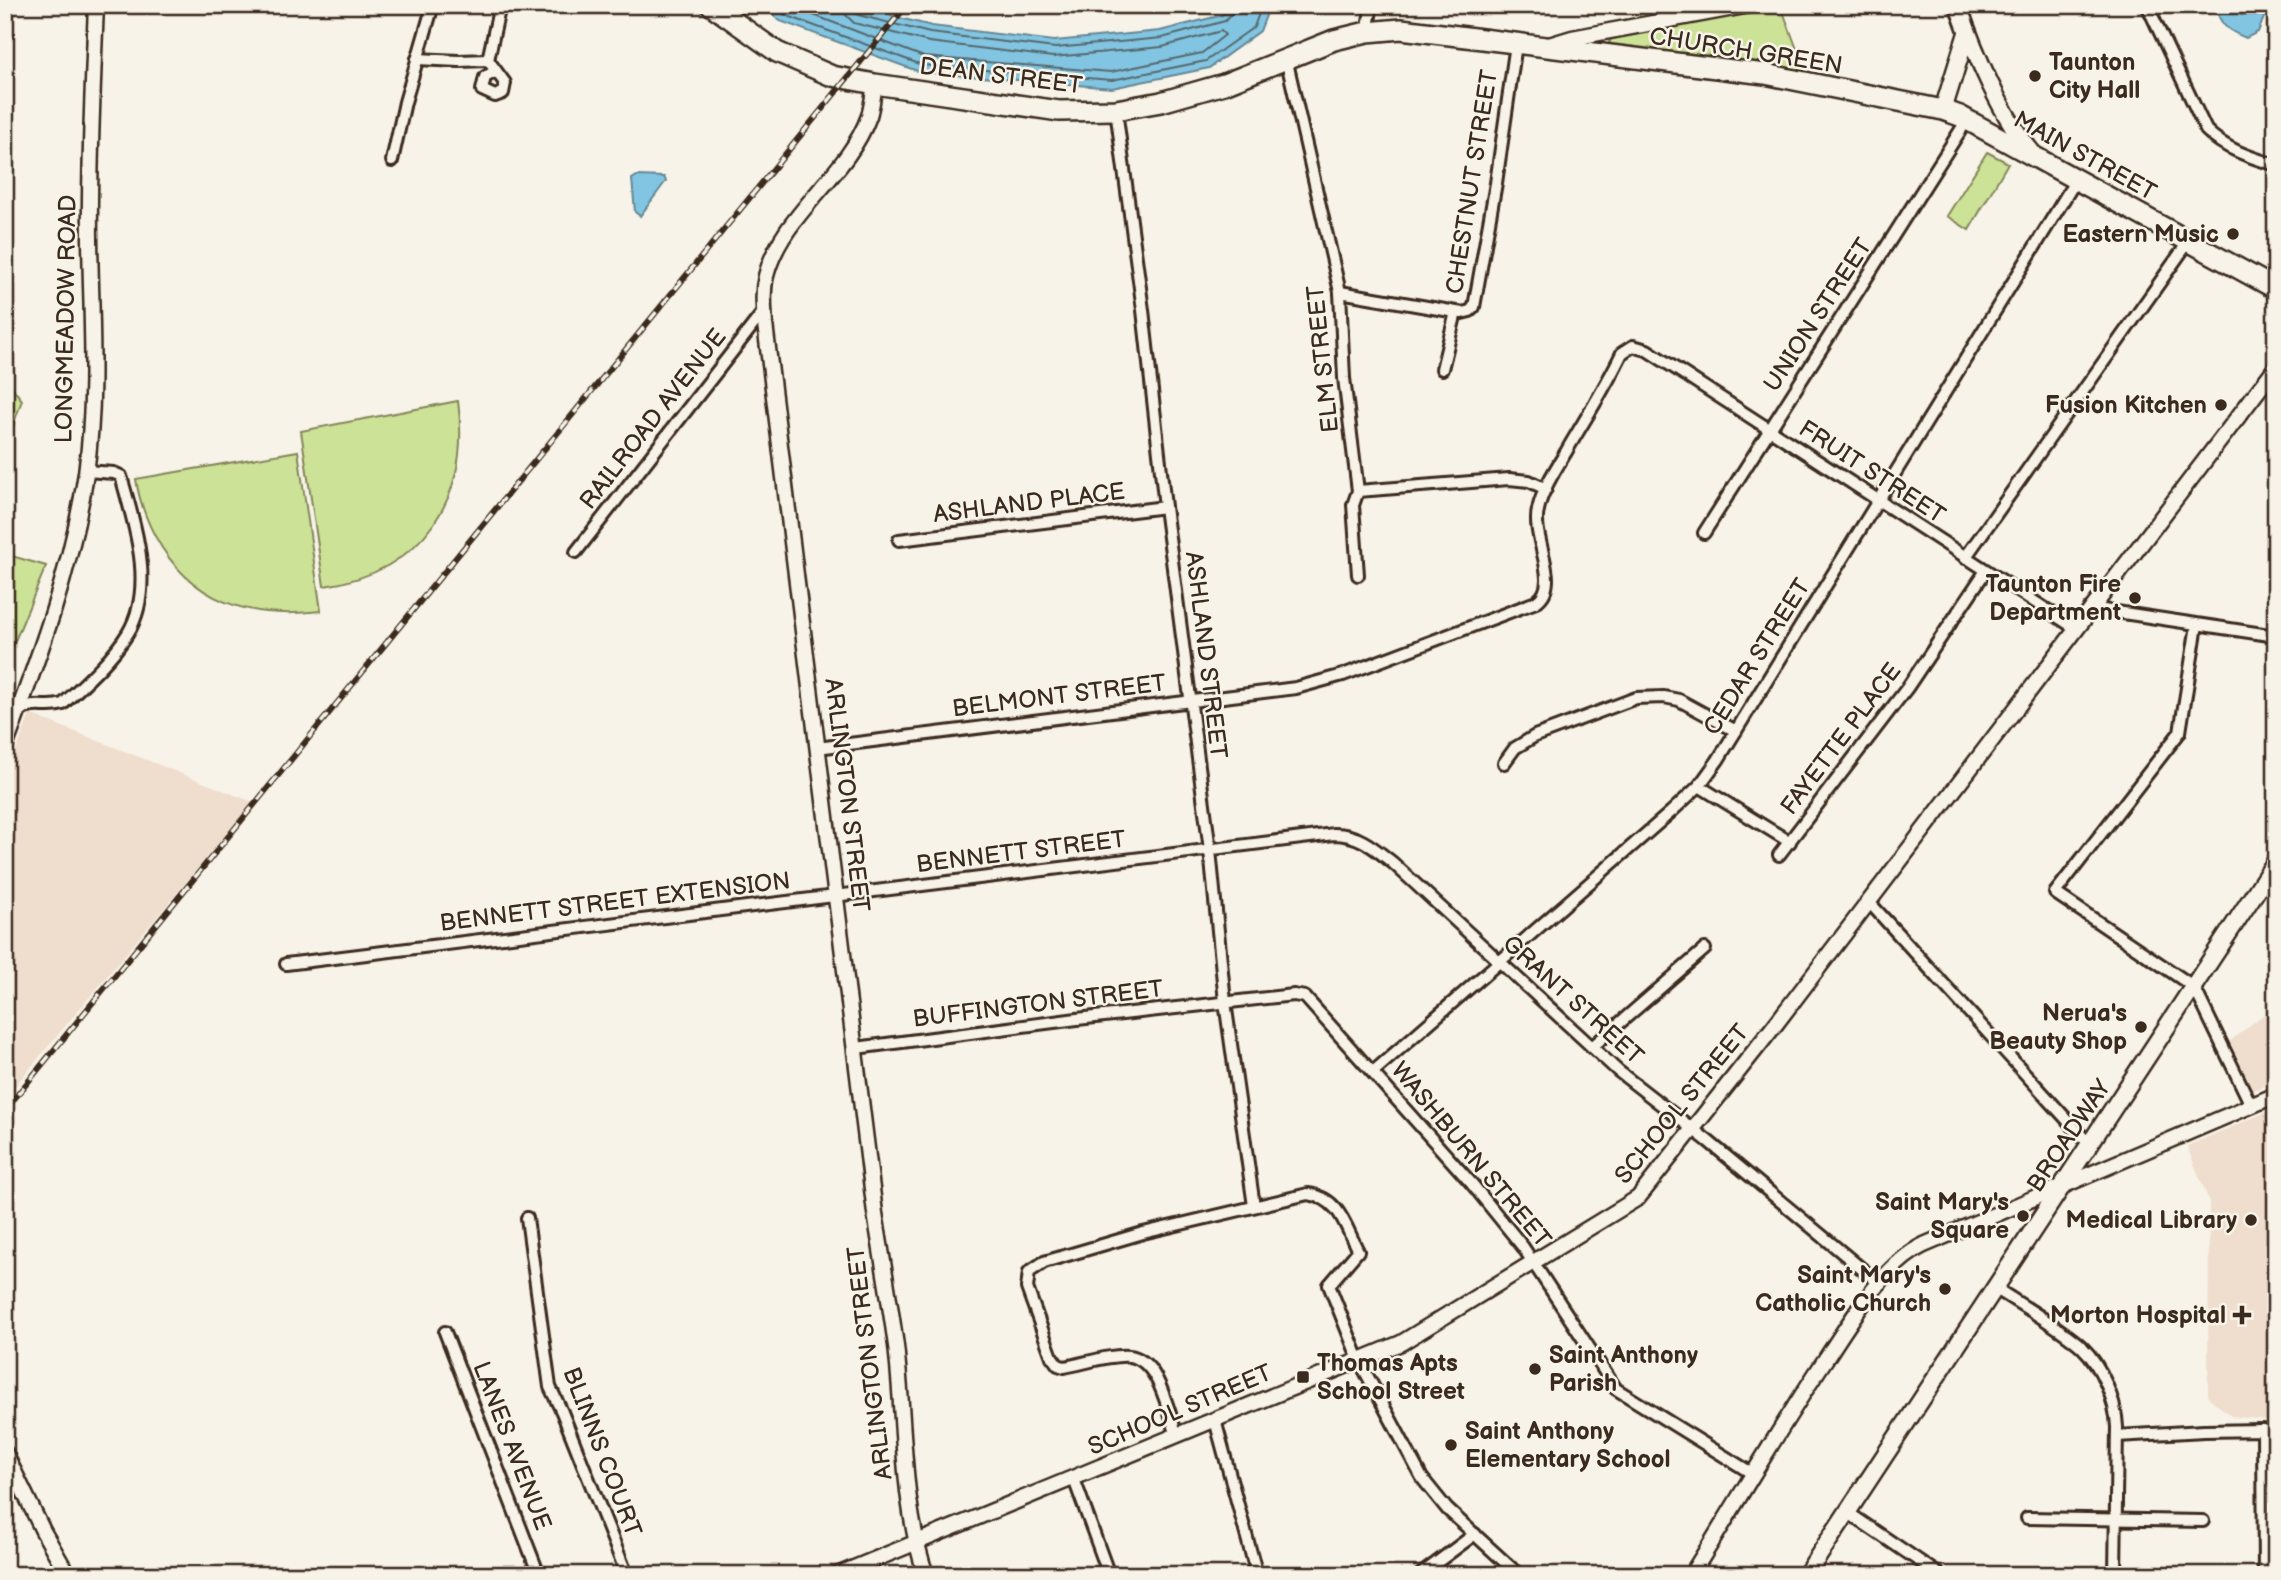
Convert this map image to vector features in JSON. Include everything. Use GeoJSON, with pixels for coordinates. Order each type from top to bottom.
{"type":"FeatureCollection","features":[{"type":"Feature","properties":{"kind":"highway","name":"DEAN STREET"},"geometry":{"type":"LineString","coordinates":[[711,5],[786,57],[832,76],[1023,107],[1076,112],[1116,110],[1161,102],[1224,85],[1334,40],[1367,32],[1413,29],[1543,48]]}},
{"type":"Feature","properties":{"kind":"highway","name":"CHURCH GREEN"},"geometry":{"type":"LineString","coordinates":[[1543,48],[1765,74],[1943,110]]}},
{"type":"Feature","properties":{"kind":"highway","name":"MAIN STREET"},"geometry":{"type":"LineString","coordinates":[[1943,110],[1967,120],[2276,289]]}},
{"type":"Feature","properties":{"kind":"main road"},"geometry":{"type":"LineString","coordinates":[[1958,5],[1967,33],[2013,126],[2036,158]]}},
{"type":"Feature","properties":{"kind":"main road"},"geometry":{"type":"LineString","coordinates":[[1943,110],[1967,33]]}},
{"type":"Feature","properties":{"kind":"main road"},"geometry":{"type":"LineString","coordinates":[[1954,74],[1971,66],[1981,70],[1989,78]]}},
{"type":"Feature","properties":{"kind":"main road","name":"BROADWAY"},"geometry":{"type":"LineString","coordinates":[[1806,1575],[2276,861]]}},
{"type":"Feature","properties":{"kind":"street","name":"LONGMEADOW ROAD"},"geometry":{"type":"LineString","coordinates":[[5,747],[68,566],[86,471],[92,409],[90,237],[96,5]]}},
{"type":"Feature","properties":{"kind":"street"},"geometry":{"type":"LineString","coordinates":[[392,161],[433,5]]}},
{"type":"Feature","properties":{"kind":"street"},"geometry":{"type":"LineString","coordinates":[[496,71],[488,60],[500,5]]}},
{"type":"Feature","properties":{"kind":"street"},"geometry":{"type":"LineString","coordinates":[[1367,32],[1372,5]]}},
{"type":"Feature","properties":{"kind":"street","name":"CHURCH GREEN"},"geometry":{"type":"LineString","coordinates":[[1543,48],[1572,38],[1750,5]]}},
{"type":"Feature","properties":{"kind":"street"},"geometry":{"type":"LineString","coordinates":[[2147,5],[2206,130],[2239,152],[2276,165]]}},
{"type":"Feature","properties":{"kind":"street","name":"CHESTNUT STREET"},"geometry":{"type":"LineString","coordinates":[[1456,312],[1470,312],[1477,299],[1516,44]]}},
{"type":"Feature","properties":{"kind":"street","name":"ELM STREET"},"geometry":{"type":"LineString","coordinates":[[1286,58],[1340,292],[1345,378],[1358,491],[1353,505],[1359,575]]}},
{"type":"Feature","properties":{"kind":"street"},"geometry":{"type":"LineString","coordinates":[[417,59],[488,60]]}},
{"type":"Feature","properties":{"kind":"street","name":"ARLINGTON STREET"},"geometry":{"type":"LineString","coordinates":[[875,84],[869,117],[863,129],[827,181],[781,237],[766,276],[764,311],[875,1213],[896,1347],[904,1451],[915,1542],[926,1575]]}},
{"type":"Feature","properties":{"kind":"street","name":"ASHLAND STREET"},"geometry":{"type":"LineString","coordinates":[[1116,110],[1210,850],[1225,1002],[1254,1206]]}},
{"type":"Feature","properties":{"kind":"street","name":"UNION STREET"},"geometry":{"type":"LineString","coordinates":[[1704,533],[1967,120]]}},
{"type":"Feature","properties":{"kind":"street","name":"CEDAR STREET"},"geometry":{"type":"LineString","coordinates":[[1373,1072],[1699,786],[1736,731],[2076,180]]}},
{"type":"Feature","properties":{"kind":"street"},"geometry":{"type":"LineString","coordinates":[[1965,558],[2189,241]]}},
{"type":"Feature","properties":{"kind":"street"},"geometry":{"type":"LineString","coordinates":[[1340,292],[1456,312],[1442,369]]}},
{"type":"Feature","properties":{"kind":"street","name":"RAILROAD AVENUE"},"geometry":{"type":"LineString","coordinates":[[576,552],[764,311]]}},
{"type":"Feature","properties":{"kind":"street","name":"FRUIT STREET"},"geometry":{"type":"LineString","coordinates":[[1546,489],[1622,353],[1633,346],[1647,350],[2075,628]]}},
{"type":"Feature","properties":{"kind":"street","name":"SCHOOL STREET"},"geometry":{"type":"LineString","coordinates":[[837,1575],[1410,1339],[1634,1201],[1648,1187],[1775,1026],[2090,608],[2276,367]]}},
{"type":"Feature","properties":{"kind":"street"},"geometry":{"type":"LineString","coordinates":[[18,712],[29,705],[63,704],[119,646],[136,616],[141,597],[141,568],[121,476],[86,471]]}},
{"type":"Feature","properties":{"kind":"street"},"geometry":{"type":"LineString","coordinates":[[1358,491],[1509,478],[1529,481],[1546,489]]}},
{"type":"Feature","properties":{"kind":"street","name":"BELMONT STREET"},"geometry":{"type":"LineString","coordinates":[[817,748],[1296,688],[1343,676],[1541,598],[1548,585],[1537,531],[1537,514],[1546,489]]}},
{"type":"Feature","properties":{"kind":"street","name":"ASHLAND PLACE"},"geometry":{"type":"LineString","coordinates":[[899,540],[1165,507]]}},
{"type":"Feature","properties":{"kind":"street","name":"FAYETTE PLACE"},"geometry":{"type":"LineString","coordinates":[[1699,786],[1790,842],[1907,688],[1985,572]]}},
{"type":"Feature","properties":{"kind":"street"},"geometry":{"type":"LineString","coordinates":[[2090,608],[2276,636]]}},
{"type":"Feature","properties":{"kind":"street"},"geometry":{"type":"LineString","coordinates":[[2197,625],[2180,732],[2054,893],[2194,987],[2251,1105]]}},
{"type":"Feature","properties":{"kind":"street"},"geometry":{"type":"LineString","coordinates":[[1504,763],[1516,748],[1535,736],[1636,698],[1664,697],[1687,702],[1736,731]]}},
{"type":"Feature","properties":{"kind":"street","name":"GRANT STREET"},"geometry":{"type":"LineString","coordinates":[[1210,850],[1334,834],[1355,836],[1393,863],[1626,1078],[1693,1129],[1880,1284]]}},
{"type":"Feature","properties":{"kind":"street"},"geometry":{"type":"LineString","coordinates":[[1779,856],[1790,842]]}},
{"type":"Feature","properties":{"kind":"street","name":"BENNETT STREET"},"geometry":{"type":"LineString","coordinates":[[837,897],[1210,850]]}},
{"type":"Feature","properties":{"kind":"street","name":"BENNETT STREET EXTENSION"},"geometry":{"type":"LineString","coordinates":[[285,964],[837,897]]}},
{"type":"Feature","properties":{"kind":"street"},"geometry":{"type":"LineString","coordinates":[[1869,902],[2090,1145]]}},
{"type":"Feature","properties":{"kind":"street"},"geometry":{"type":"LineString","coordinates":[[1592,1047],[1705,949]]}},
{"type":"Feature","properties":{"kind":"street","name":"WASHBURN STREET"},"geometry":{"type":"LineString","coordinates":[[1225,1002],[1294,995],[1305,997],[1478,1191],[1535,1262],[1616,1389],[1753,1474]]}},
{"type":"Feature","properties":{"kind":"street","name":"BUFFINGTON STREET"},"geometry":{"type":"LineString","coordinates":[[856,1048],[1225,1002]]}},
{"type":"Feature","properties":{"kind":"street"},"geometry":{"type":"LineString","coordinates":[[1690,1575],[1841,1335],[1899,1262],[1919,1247],[2276,1095]]}},
{"type":"Feature","properties":{"kind":"street"},"geometry":{"type":"LineString","coordinates":[[1177,1436],[1155,1375],[1140,1359],[1121,1356],[1064,1367],[1058,1365],[1052,1357],[1027,1289],[1029,1272],[1044,1262],[1143,1233],[1308,1194],[1324,1197],[1338,1212],[1358,1251],[1329,1285],[1359,1360],[1422,1478],[1447,1508],[1519,1575]]}},
{"type":"Feature","properties":{"kind":"street","name":"BLINNS COURT"},"geometry":{"type":"LineString","coordinates":[[527,1218],[550,1387],[627,1575]]}},
{"type":"Feature","properties":{"kind":"street"},"geometry":{"type":"LineString","coordinates":[[1995,1288],[2086,1351],[2113,1404],[2117,1436],[2115,1575]]}},
{"type":"Feature","properties":{"kind":"street","name":"LANES AVENUE"},"geometry":{"type":"LineString","coordinates":[[445,1332],[539,1575]]}},
{"type":"Feature","properties":{"kind":"street"},"geometry":{"type":"LineString","coordinates":[[1215,1420],[1257,1575]]}},
{"type":"Feature","properties":{"kind":"street"},"geometry":{"type":"LineString","coordinates":[[2117,1436],[2204,1430],[2263,1430],[2264,1575]]}},
{"type":"Feature","properties":{"kind":"street"},"geometry":{"type":"LineString","coordinates":[[5,1453],[68,1575]]}},
{"type":"Feature","properties":{"kind":"street"},"geometry":{"type":"LineString","coordinates":[[1074,1479],[1109,1575]]}},
{"type":"Feature","properties":{"kind":"street"},"geometry":{"type":"LineString","coordinates":[[1847,1512],[1940,1575]]}},
{"type":"Feature","properties":{"kind":"street"},"geometry":{"type":"LineString","coordinates":[[2027,1518],[2203,1521]]}},
{"type":"Feature","properties":{"kind":"street"},"geometry":{"type":"LineString","coordinates":[[1420,1575],[1475,1534]]}},
{"type":"Feature","properties":{"kind":"shaded area"},"geometry":{"type":"Polygon","coordinates":[[[30,714],[253,802],[5,1098],[5,781],[30,714]]]}},
{"type":"Feature","properties":{"kind":"shaded area"},"geometry":{"type":"Polygon","coordinates":[[[2276,1005],[2276,1081],[2253,1091],[2230,1041],[2276,1005]]]}},
{"type":"Feature","properties":{"kind":"shaded area","name":"Morton Hospital"},"geometry":{"type":"Polygon","coordinates":[[[2276,1108],[2276,1438],[2266,1420],[2231,1416],[2208,1397],[2209,1201],[2187,1146],[2276,1108]]]}},
{"type":"Feature","properties":{"kind":"green space"},"geometry":{"type":"Polygon","coordinates":[[[1781,6],[1805,71],[1740,61],[1614,48],[1609,42],[1612,39],[1781,6]]]}},
{"type":"Feature","properties":{"kind":"green space"},"geometry":{"type":"Polygon","coordinates":[[[1987,152],[2008,163],[1969,230],[1947,216],[1987,152]]]}},
{"type":"Feature","properties":{"kind":"green space"},"geometry":{"type":"Polygon","coordinates":[[[5,379],[22,400],[5,449],[5,379]]]}},
{"type":"Feature","properties":{"kind":"green space"},"geometry":{"type":"Polygon","coordinates":[[[458,401],[460,436],[457,468],[448,498],[433,524],[414,547],[389,565],[359,578],[324,586],[301,431],[458,401]]]}},
{"type":"Feature","properties":{"kind":"green space"},"geometry":{"type":"Polygon","coordinates":[[[298,451],[321,611],[295,613],[246,609],[224,602],[204,591],[186,577],[155,536],[143,508],[136,479],[298,451]]]}},
{"type":"Feature","properties":{"kind":"green space"},"geometry":{"type":"Polygon","coordinates":[[[5,554],[46,566],[5,665],[5,554]]]}},
{"type":"Feature","properties":{"kind":"water"},"geometry":{"type":"Polygon","coordinates":[[[762,5],[848,5],[932,26],[1054,41],[1160,31],[1222,15],[1229,5],[1270,5],[1260,31],[1209,68],[1112,88],[920,72],[780,21],[762,5]]]}},
{"type":"Feature","properties":{"kind":"water"},"geometry":{"type":"Polygon","coordinates":[[[2215,5],[2230,5],[2234,12],[2242,15],[2250,12],[2253,5],[2269,5],[2258,32],[2246,38],[2225,26],[2215,5]]]}},
{"type":"Feature","properties":{"kind":"water"},"geometry":{"type":"Polygon","coordinates":[[[637,176],[664,177],[666,181],[640,216],[635,212],[632,179],[637,176]]]}},
{"type":"Feature","properties":{"kind":"railway"},"geometry":{"type":"LineString","coordinates":[[5,1110],[907,5]]}},
{"type":"Feature","properties":{"kind":"place","name":"Taunton City Hall"},"geometry":{"type":"Point","coordinates":[2035,76]}},
{"type":"Feature","properties":{"kind":"place","name":"Eastern Music"},"geometry":{"type":"Point","coordinates":[2233,234]}},
{"type":"Feature","properties":{"kind":"place","name":"Fusion Kitchen"},"geometry":{"type":"Point","coordinates":[2221,405]}},
{"type":"Feature","properties":{"kind":"place","name":"Taunton Fire Department"},"geometry":{"type":"Point","coordinates":[2135,598]}},
{"type":"Feature","properties":{"kind":"place","name":"Nerua's Beauty Shop"},"geometry":{"type":"Point","coordinates":[2141,1027]}},
{"type":"Feature","properties":{"kind":"place","name":"Saint Mary's Square"},"geometry":{"type":"Point","coordinates":[2023,1216]}},
{"type":"Feature","properties":{"kind":"place","name":"Medical Library"},"geometry":{"type":"Point","coordinates":[2251,1220]}},
{"type":"Feature","properties":{"kind":"place","name":"Saint Mary's Catholic Church"},"geometry":{"type":"Point","coordinates":[1945,1289]}},
{"type":"Feature","properties":{"kind":"place","name":"Morton Hospital"},"geometry":{"type":"Point","coordinates":[2242,1315]}},
{"type":"Feature","properties":{"kind":"place","name":"Saint Anthony Parish"},"geometry":{"type":"Point","coordinates":[1535,1369]}},
{"type":"Feature","properties":{"kind":"place","name":"Thomas Apts School Street"},"geometry":{"type":"Point","coordinates":[1303,1377]}},
{"type":"Feature","properties":{"kind":"place","name":"Saint Anthony Elementary School"},"geometry":{"type":"Point","coordinates":[1451,1445]}}]}
